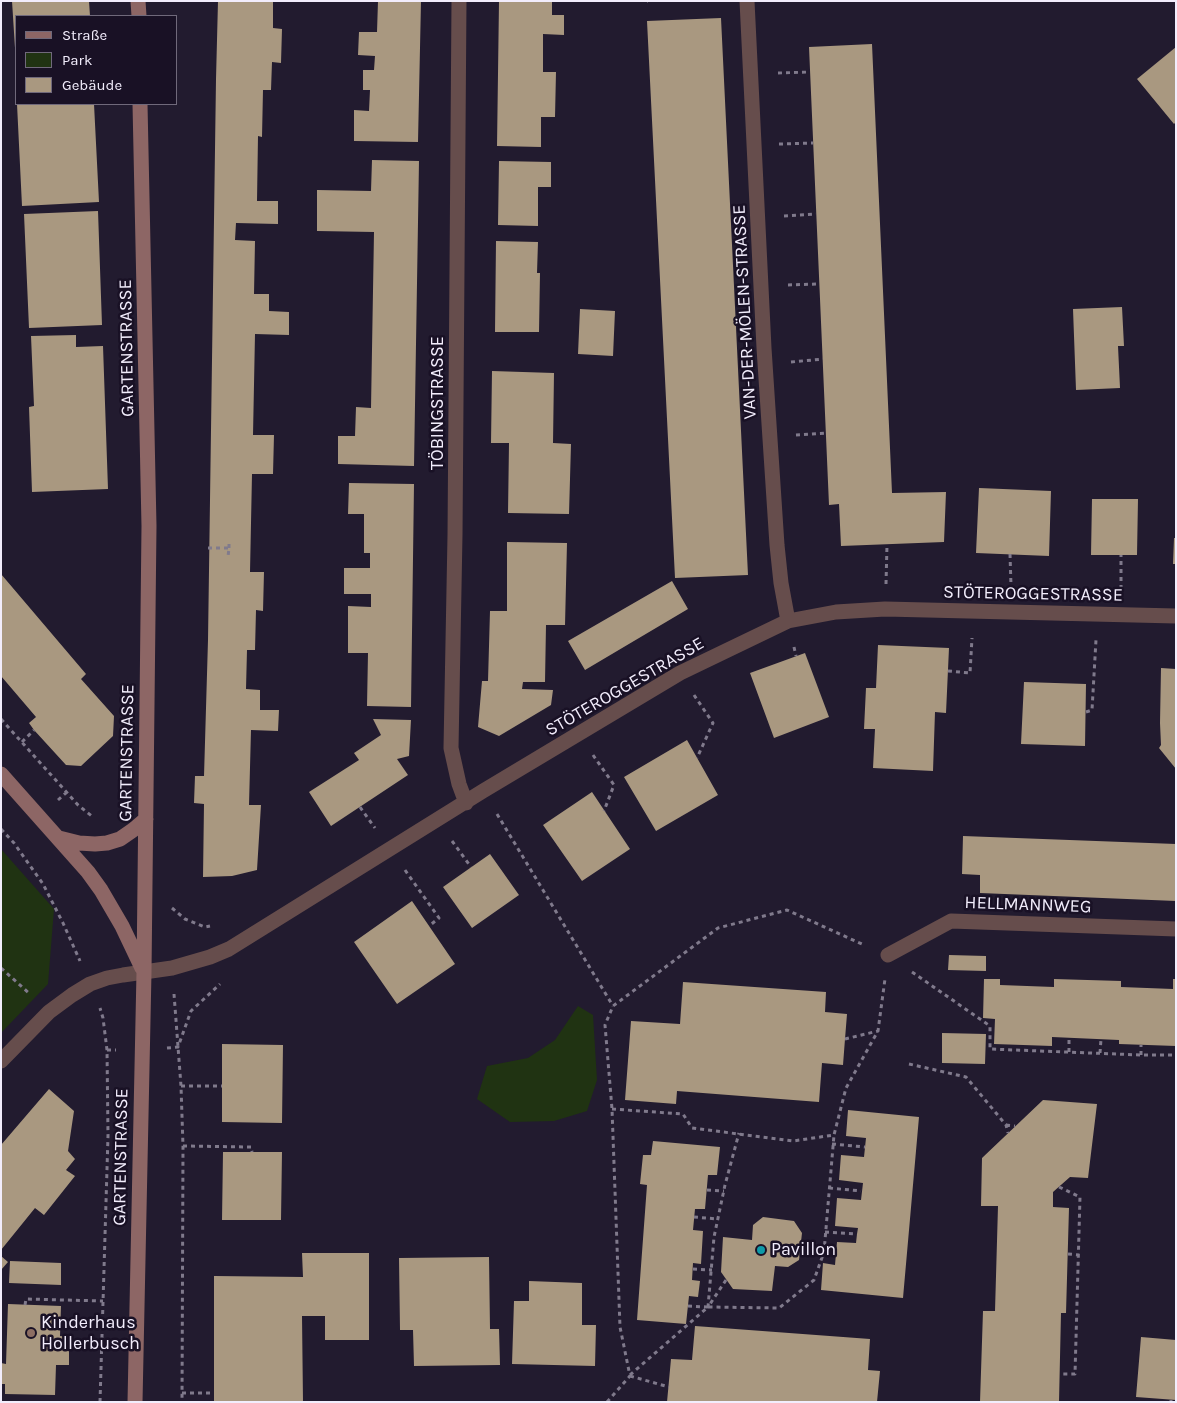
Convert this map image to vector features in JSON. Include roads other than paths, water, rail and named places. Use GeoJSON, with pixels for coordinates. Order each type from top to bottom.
{"type":"FeatureCollection","features":[{"type":"Feature","properties":{"kind":"main road"},"geometry":{"type":"LineString","coordinates":[[138,1],[139,15]]}},
{"type":"Feature","properties":{"kind":"main road","name":"GARTENSTRASSE"},"geometry":{"type":"LineString","coordinates":[[135,1402],[144,972],[149,526],[140,105]]}},
{"type":"Feature","properties":{"kind":"main road"},"geometry":{"type":"LineString","coordinates":[[1,774],[88,872],[122,926],[144,972]]}},
{"type":"Feature","properties":{"kind":"main road"},"geometry":{"type":"LineString","coordinates":[[59,838],[79,843],[107,843],[120,839],[146,819]]}},
{"type":"Feature","properties":{"kind":"street","name":"TÖBINGSTRASSE"},"geometry":{"type":"LineString","coordinates":[[459,1],[455,525],[450,748],[459,784],[466,802]]}},
{"type":"Feature","properties":{"kind":"street","name":"VAN-DER-MÖLEN-STRASSE"},"geometry":{"type":"LineString","coordinates":[[747,1],[761,286],[777,544],[781,583],[788,621]]}},
{"type":"Feature","properties":{"kind":"street","name":"STÖTEROGGESTRASSE"},"geometry":{"type":"LineString","coordinates":[[1,1062],[49,1012],[90,984],[107,978],[172,968],[210,957],[229,949],[466,802],[680,673],[788,621],[836,612],[885,609],[1176,616]]}},
{"type":"Feature","properties":{"kind":"street","name":"HELLMANNWEG"},"geometry":{"type":"LineString","coordinates":[[888,955],[951,921],[1176,929]]}},
{"type":"Feature","properties":{"kind":"place","name":"Pavillon"},"geometry":{"type":"Point","coordinates":[761,1250]}},
{"type":"Feature","properties":{"kind":"place","name":"Kinderhaus Hollerbusch"},"geometry":{"type":"Point","coordinates":[31,1333]}}]}
